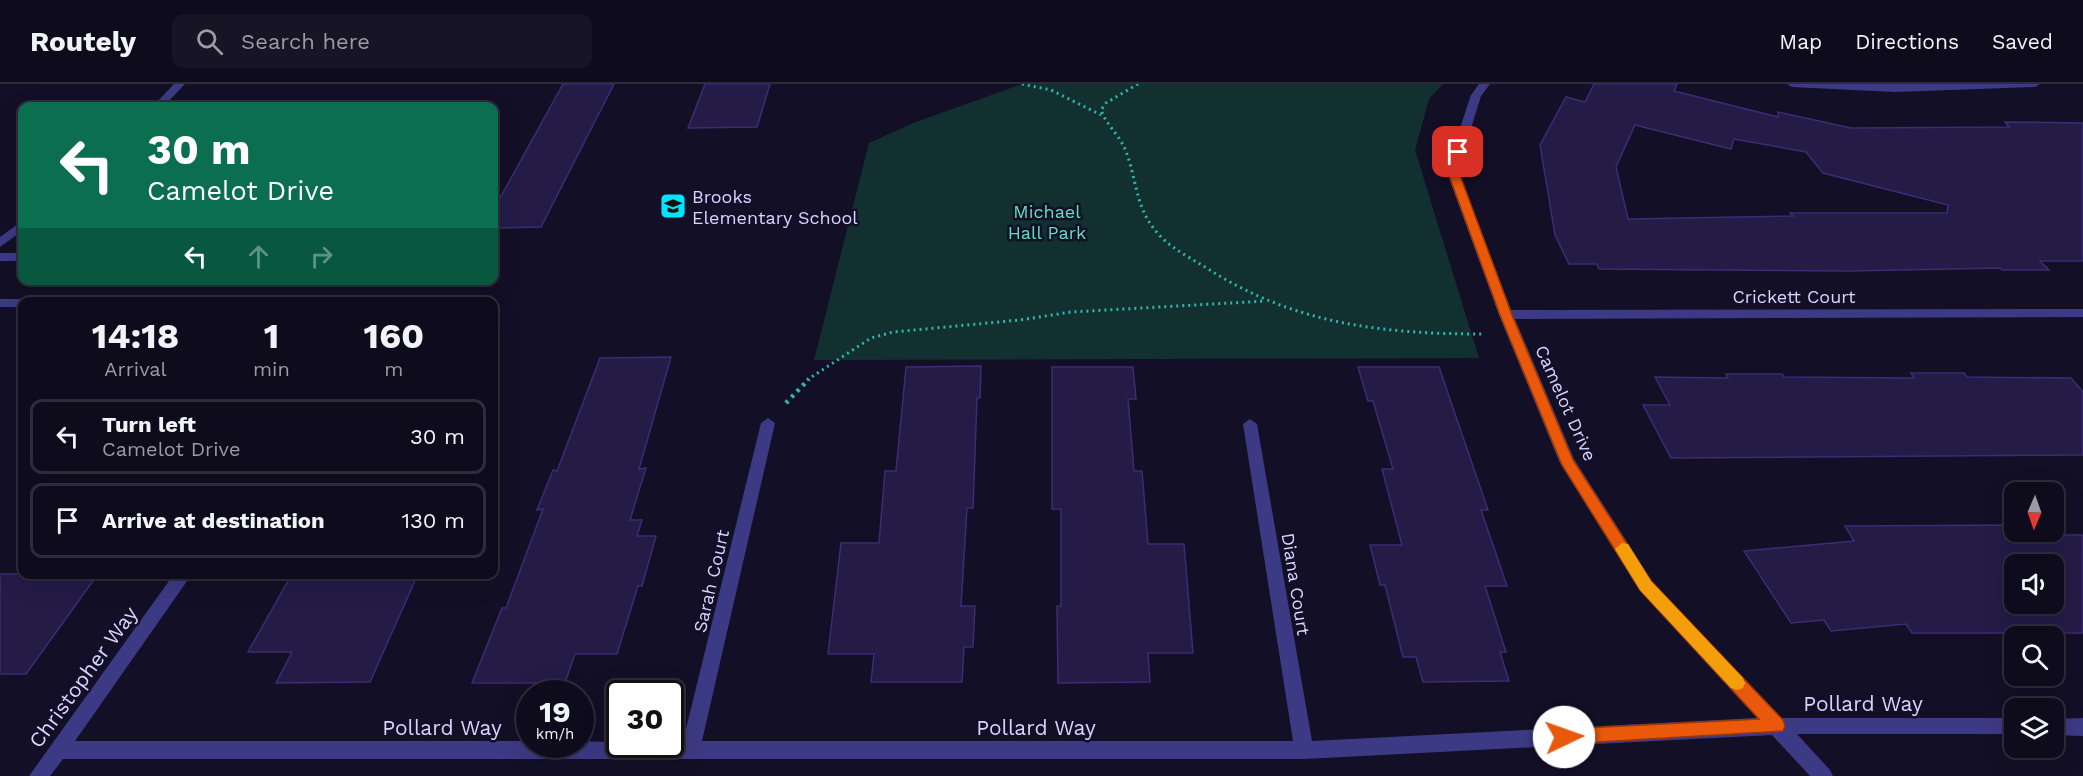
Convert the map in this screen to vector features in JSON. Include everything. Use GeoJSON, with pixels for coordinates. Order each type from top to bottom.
{"type":"FeatureCollection","features":[{"type":"Feature","properties":{"kind":"street"},"geometry":{"type":"LineString","coordinates":[[162,102],[180,84]]}},
{"type":"Feature","properties":{"kind":"street","name":"Camelot Drive"},"geometry":{"type":"LineString","coordinates":[[1485,84],[1476,95],[1452,170],[1506,315],[1567,461],[1646,586],[1823,776]]}},
{"type":"Feature","properties":{"kind":"street"},"geometry":{"type":"LineString","coordinates":[[1792,84],[1895,89],[2035,84]]}},
{"type":"Feature","properties":{"kind":"street"},"geometry":{"type":"LineString","coordinates":[[0,243],[18,228]]}},
{"type":"Feature","properties":{"kind":"street"},"geometry":{"type":"LineString","coordinates":[[0,256],[18,257]]}},
{"type":"Feature","properties":{"kind":"street"},"geometry":{"type":"LineString","coordinates":[[0,303],[18,303]]}},
{"type":"Feature","properties":{"kind":"street","name":"Crickett Court"},"geometry":{"type":"LineString","coordinates":[[1506,315],[2083,313]]}},
{"type":"Feature","properties":{"kind":"street","name":"Sarah Court"},"geometry":{"type":"LineString","coordinates":[[691,749],[768,423]]}},
{"type":"Feature","properties":{"kind":"street","name":"Diana Court"},"geometry":{"type":"LineString","coordinates":[[1250,424],[1304,750]]}},
{"type":"Feature","properties":{"kind":"street","name":"Christopher Way"},"geometry":{"type":"LineString","coordinates":[[39,776],[180,579]]}},
{"type":"Feature","properties":{"kind":"street","name":"Pollard Way"},"geometry":{"type":"LineString","coordinates":[[57,750],[1304,750],[1777,726],[2004,726]]}},
{"type":"Feature","properties":{"kind":"street"},"geometry":{"type":"LineString","coordinates":[[2064,727],[2083,727]]}},
{"type":"Feature","properties":{"kind":"path"},"geometry":{"type":"LineString","coordinates":[[1022,84],[1051,90],[1101,115],[1116,131],[1125,149],[1142,209],[1152,227],[1171,244],[1208,270],[1270,301],[1344,324],[1382,331],[1486,334]]}},
{"type":"Feature","properties":{"kind":"path"},"geometry":{"type":"LineString","coordinates":[[1101,115],[1101,110],[1106,103],[1138,84]]}},
{"type":"Feature","properties":{"kind":"path"},"geometry":{"type":"LineString","coordinates":[[768,423],[807,380],[871,338],[893,332],[1116,308],[1270,301]]}},
{"type":"Feature","properties":{"kind":"green space","name":"Michael Hall Park"},"geometry":{"type":"Polygon","coordinates":[[[1022,84],[1443,84],[1429,99],[1415,150],[1479,358],[814,360],[869,143],[913,123],[1022,84]]]}},
{"type":"Feature","properties":{"kind":"building"},"geometry":{"type":"Polygon","coordinates":[[[563,84],[614,84],[541,227],[498,228],[498,202],[563,84]]]}},
{"type":"Feature","properties":{"kind":"building"},"geometry":{"type":"Polygon","coordinates":[[[705,84],[770,84],[757,127],[688,128],[705,84]]]}},
{"type":"Feature","properties":{"kind":"building"},"geometry":{"type":"Polygon","coordinates":[[[1594,84],[1677,84],[1674,91],[1778,117],[1778,112],[1851,128],[2009,127],[2005,122],[2083,123],[2083,261],[2040,261],[2049,270],[2002,270],[2000,268],[1850,271],[1599,269],[1597,264],[1569,264],[1555,235],[1540,145],[1566,97],[1585,102],[1594,84]],[[1635,125],[1616,167],[1628,219],[1793,216],[1790,213],[1947,213],[1948,205],[1823,173],[1806,152],[1734,139],[1731,149],[1635,125]]]}},
{"type":"Feature","properties":{"kind":"building"},"geometry":{"type":"Polygon","coordinates":[[[671,357],[639,469],[646,468],[630,520],[642,520],[637,536],[656,536],[642,586],[638,586],[617,654],[575,654],[566,680],[472,683],[502,608],[506,608],[543,509],[537,510],[553,470],[557,471],[600,358],[671,357]]]}},
{"type":"Feature","properties":{"kind":"building"},"geometry":{"type":"Polygon","coordinates":[[[981,366],[980,398],[977,398],[973,508],[967,508],[961,606],[975,606],[973,647],[964,647],[962,682],[871,682],[874,654],[828,654],[841,543],[879,543],[885,471],[896,471],[906,367],[981,366]]]}},
{"type":"Feature","properties":{"kind":"building"},"geometry":{"type":"Polygon","coordinates":[[[1052,367],[1133,367],[1136,399],[1128,399],[1134,471],[1142,471],[1148,544],[1184,544],[1193,653],[1148,653],[1150,682],[1058,683],[1057,606],[1061,606],[1061,509],[1052,509],[1052,367]]]}},
{"type":"Feature","properties":{"kind":"building"},"geometry":{"type":"Polygon","coordinates":[[[1358,367],[1439,367],[1488,510],[1481,510],[1507,586],[1485,586],[1506,652],[1500,652],[1509,681],[1423,682],[1416,657],[1403,657],[1385,585],[1380,585],[1370,545],[1402,545],[1382,469],[1393,469],[1373,401],[1368,401],[1358,367]]]}},
{"type":"Feature","properties":{"kind":"building"},"geometry":{"type":"Polygon","coordinates":[[[1911,373],[1964,373],[1967,377],[2071,378],[2083,392],[2083,455],[1671,458],[1643,405],[1670,405],[1655,377],[1728,378],[1726,374],[1782,374],[1784,377],[1914,378],[1911,373]]]}},
{"type":"Feature","properties":{"kind":"building"},"geometry":{"type":"Polygon","coordinates":[[[2004,525],[2004,542],[2064,542],[2064,535],[2083,535],[2083,633],[2064,633],[2064,626],[2004,626],[2004,633],[1912,633],[1906,624],[1831,631],[1824,620],[1791,623],[1744,551],[1854,541],[1845,526],[2004,525]]]}},
{"type":"Feature","properties":{"kind":"building"},"geometry":{"type":"Polygon","coordinates":[[[0,574],[18,574],[18,579],[94,579],[26,674],[0,674],[0,574]]]}},
{"type":"Feature","properties":{"kind":"building"},"geometry":{"type":"Polygon","coordinates":[[[289,579],[416,579],[370,682],[276,683],[292,652],[248,652],[289,579]]]}},
{"type":"Feature","properties":{"kind":"slow traffic"},"geometry":{"type":"LineString","coordinates":[[1622,549],[1646,586],[1737,683]]}},
{"type":"Feature","properties":{"kind":"place","name":"Brooks Elementary School"},"geometry":{"type":"Point","coordinates":[673,206]}},
{"type":"Feature","properties":{"kind":"route"},"geometry":{"type":"LineString","coordinates":[[1458,152],[1452,170],[1506,315],[1567,461],[1646,586],[1777,726],[1564,737]]}}]}
